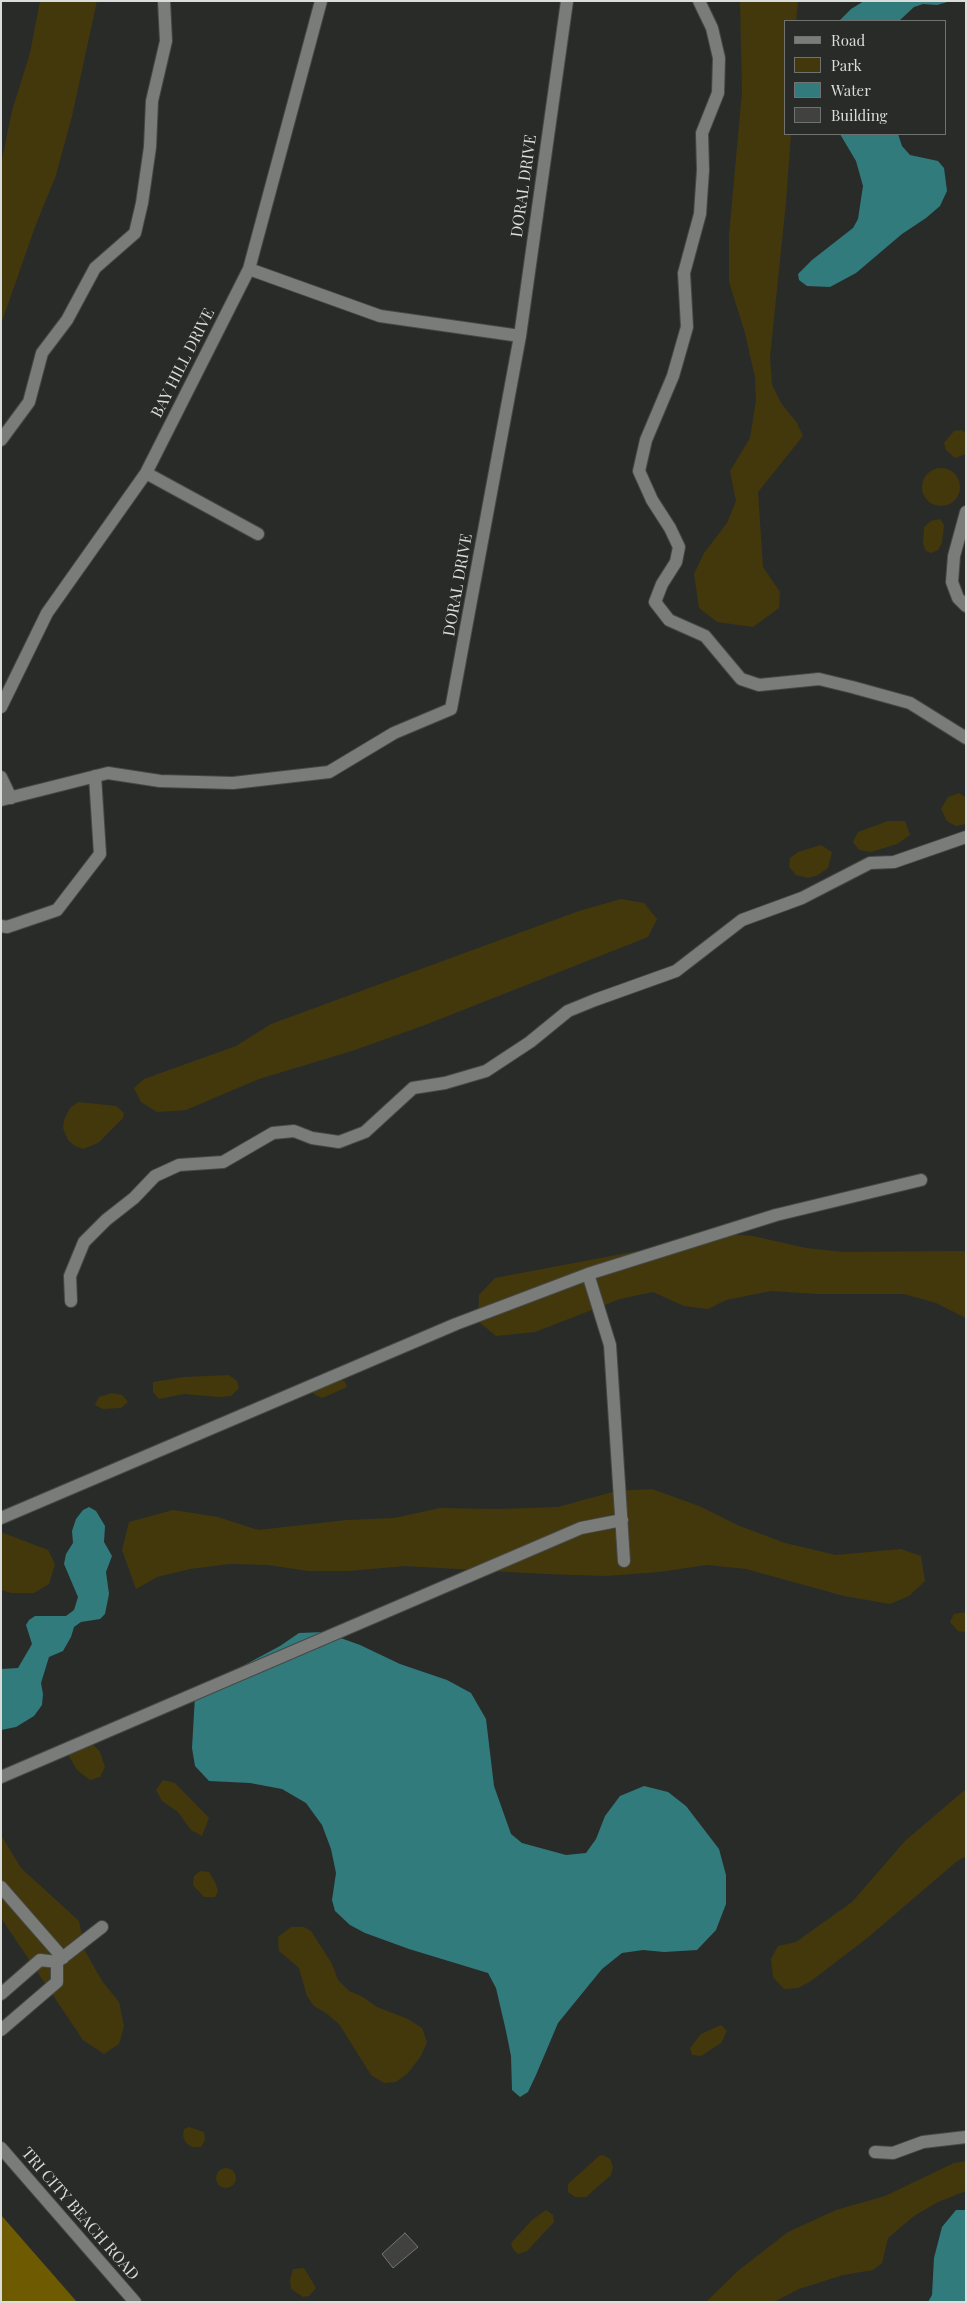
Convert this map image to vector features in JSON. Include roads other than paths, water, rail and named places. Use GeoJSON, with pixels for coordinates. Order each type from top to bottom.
{"type":"FeatureCollection","features":[{"type":"Feature","properties":{"kind":"street"},"geometry":{"type":"LineString","coordinates":[[1,440],[29,402],[42,353],[67,320],[95,268],[135,233],[142,203],[150,147],[152,101],[166,41],[164,1]]}},
{"type":"Feature","properties":{"kind":"street","name":"BAY HILL DRIVE"},"geometry":{"type":"LineString","coordinates":[[1,707],[46,613],[146,473],[249,269],[321,1]]}},
{"type":"Feature","properties":{"kind":"street","name":"DORAL DRIVE"},"geometry":{"type":"LineString","coordinates":[[6,799],[108,773],[160,781],[233,783],[330,772],[394,733],[451,709],[520,336],[566,1]]}},
{"type":"Feature","properties":{"kind":"street"},"geometry":{"type":"LineString","coordinates":[[699,1],[712,28],[719,58],[718,93],[702,133],[703,170],[700,214],[684,273],[687,327],[673,376],[646,440],[639,471],[652,500],[670,528],[679,547],[676,562],[662,584],[655,602],[669,620],[705,636],[740,679],[759,685],[819,679],[852,687],[910,703],[966,738]]}},
{"type":"Feature","properties":{"kind":"street"},"geometry":{"type":"LineString","coordinates":[[249,269],[380,316],[520,336]]}},
{"type":"Feature","properties":{"kind":"street"},"geometry":{"type":"LineString","coordinates":[[146,473],[258,534]]}},
{"type":"Feature","properties":{"kind":"street"},"geometry":{"type":"LineString","coordinates":[[966,512],[954,556],[952,582],[958,598],[966,606]]}},
{"type":"Feature","properties":{"kind":"street"},"geometry":{"type":"LineString","coordinates":[[1,926],[7,927],[58,910],[100,854],[95,776]]}},
{"type":"Feature","properties":{"kind":"street"},"geometry":{"type":"LineString","coordinates":[[1,777],[6,799]]}},
{"type":"Feature","properties":{"kind":"street"},"geometry":{"type":"LineString","coordinates":[[71,1301],[70,1276],[84,1242],[156,1176],[179,1165],[223,1162],[272,1133],[294,1131],[312,1138],[339,1142],[366,1132],[413,1088],[445,1084],[486,1071],[530,1042],[568,1012],[595,1000],[676,971],[742,920],[802,898],[870,863],[894,862],[966,837]]}},
{"type":"Feature","properties":{"kind":"street"},"geometry":{"type":"LineString","coordinates":[[1,1518],[456,1324],[588,1274],[776,1215],[921,1180]]}},
{"type":"Feature","properties":{"kind":"street"},"geometry":{"type":"LineString","coordinates":[[588,1274],[610,1346],[624,1561]]}},
{"type":"Feature","properties":{"kind":"street"},"geometry":{"type":"LineString","coordinates":[[1,1777],[581,1528],[622,1520]]}},
{"type":"Feature","properties":{"kind":"street"},"geometry":{"type":"LineString","coordinates":[[1,1887],[60,1960],[57,1982],[1,2030]]}},
{"type":"Feature","properties":{"kind":"street"},"geometry":{"type":"LineString","coordinates":[[1,1994],[40,1960],[60,1960],[102,1928]]}},
{"type":"Feature","properties":{"kind":"street"},"geometry":{"type":"LineString","coordinates":[[875,2152],[893,2153],[923,2142],[966,2137]]}},
{"type":"Feature","properties":{"kind":"street","name":"TRI CITY BEACH ROAD"},"geometry":{"type":"LineString","coordinates":[[1,2148],[135,2302]]}},
{"type":"Feature","properties":{"kind":"water"},"geometry":{"type":"Polygon","coordinates":[[[864,1],[951,1],[937,5],[923,4],[914,7],[900,20],[840,20],[851,9],[864,1]]]}},
{"type":"Feature","properties":{"kind":"water"},"geometry":{"type":"Polygon","coordinates":[[[841,135],[898,135],[902,146],[910,155],[938,161],[944,168],[947,191],[940,206],[902,234],[856,273],[830,287],[807,286],[799,280],[798,274],[812,260],[853,228],[858,219],[863,186],[856,161],[841,135]]]}},
{"type":"Feature","properties":{"kind":"water"},"geometry":{"type":"Polygon","coordinates":[[[89,1507],[96,1511],[105,1526],[104,1542],[112,1556],[106,1572],[109,1594],[105,1614],[100,1619],[81,1622],[74,1627],[63,1651],[49,1657],[41,1683],[42,1705],[34,1716],[16,1727],[1,1730],[1,1669],[18,1668],[32,1644],[26,1625],[29,1620],[35,1616],[66,1616],[74,1610],[78,1597],[64,1564],[66,1554],[73,1543],[72,1531],[76,1519],[83,1510],[89,1507]]]}},
{"type":"Feature","properties":{"kind":"water"},"geometry":{"type":"Polygon","coordinates":[[[324,1632],[360,1645],[400,1664],[447,1680],[471,1693],[486,1719],[494,1786],[511,1834],[522,1843],[566,1855],[586,1853],[596,1839],[605,1816],[620,1796],[644,1786],[668,1792],[686,1806],[719,1849],[726,1875],[726,1904],[716,1930],[697,1950],[664,1952],[643,1950],[622,1953],[602,1969],[558,2023],[528,2092],[520,2097],[512,2090],[511,2056],[506,2031],[496,1988],[488,1973],[409,1949],[365,1933],[350,1925],[335,1911],[332,1900],[336,1873],[331,1849],[322,1825],[306,1803],[282,1789],[250,1783],[209,1781],[195,1766],[192,1748],[195,1696],[211,1683],[280,1646],[299,1633],[324,1632]]]}},
{"type":"Feature","properties":{"kind":"water"},"geometry":{"type":"Polygon","coordinates":[[[956,2210],[966,2210],[966,2302],[928,2302],[932,2295],[934,2258],[942,2227],[956,2210]]]}}]}
